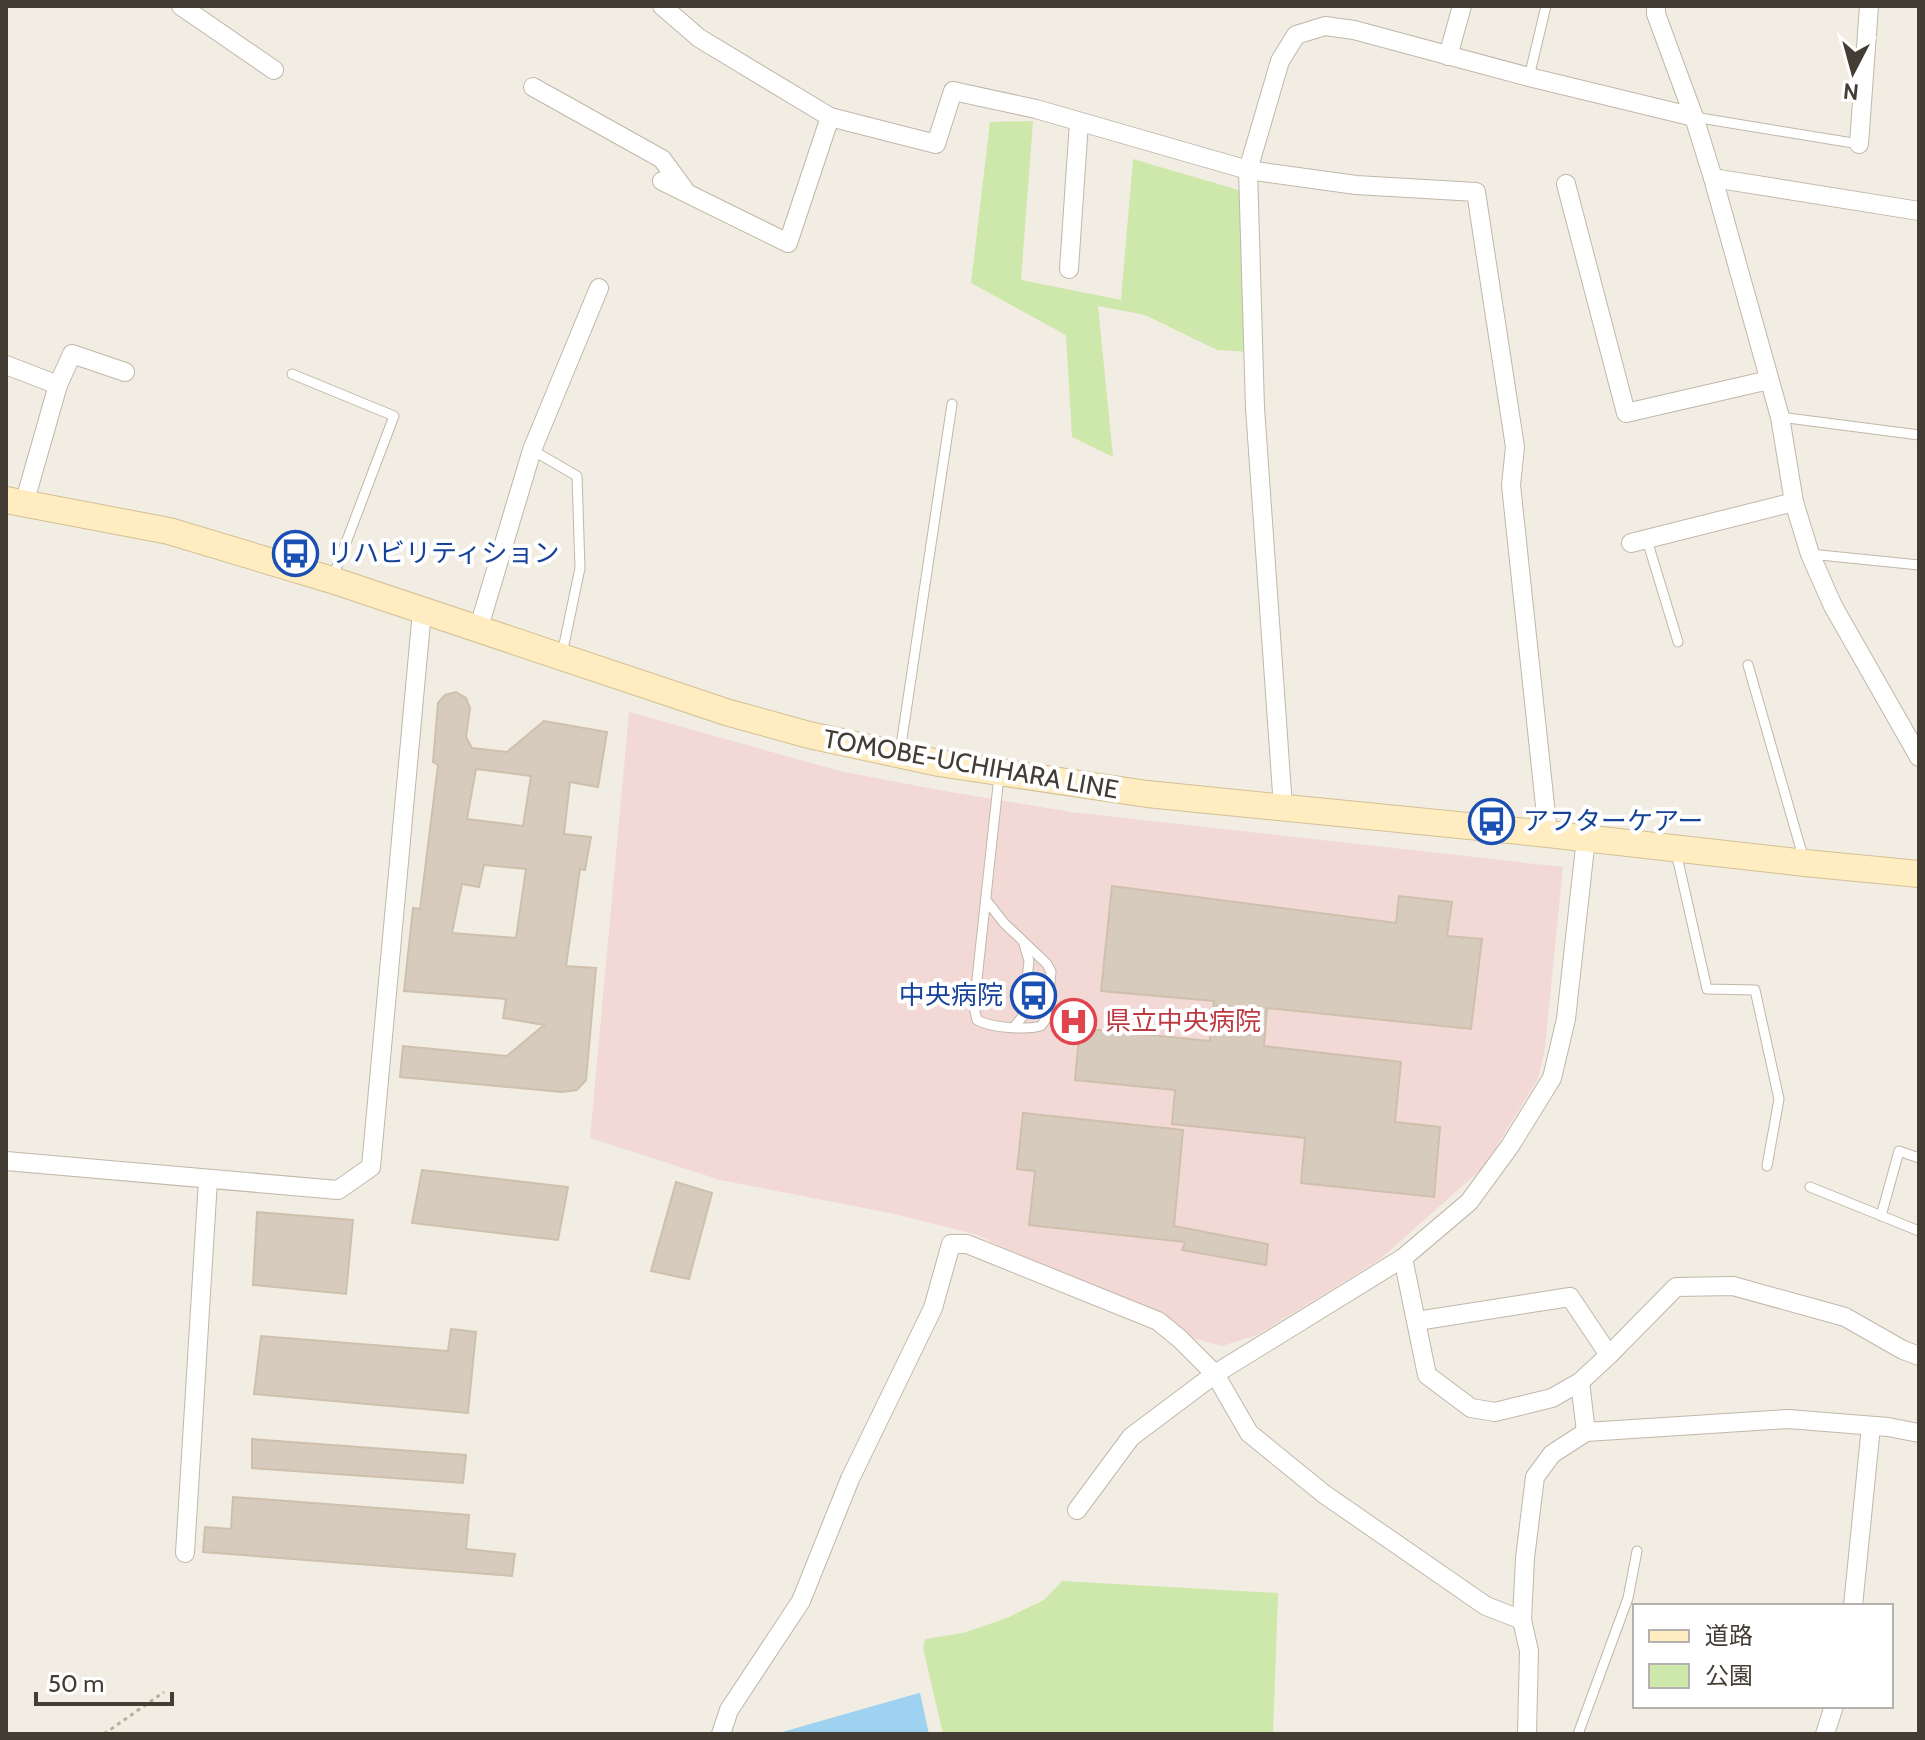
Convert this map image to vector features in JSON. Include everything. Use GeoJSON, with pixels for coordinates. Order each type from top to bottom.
{"type":"FeatureCollection","features":[{"type":"Feature","properties":{"kind":"main road","name":"TOMOBE-UCHIHARA LINE"},"geometry":{"type":"LineString","coordinates":[[15,502],[169,531],[332,580],[726,712],[809,735],[900,755],[1147,794],[1919,874]]}},
{"type":"Feature","properties":{"kind":"street"},"geometry":{"type":"LineString","coordinates":[[181,6],[274,70]]}},
{"type":"Feature","properties":{"kind":"street"},"geometry":{"type":"LineString","coordinates":[[662,6],[699,38],[830,117],[936,144],[953,91],[1036,109],[1248,170],[1356,185],[1476,192],[1515,447],[1511,485],[1548,834]]}},
{"type":"Feature","properties":{"kind":"street"},"geometry":{"type":"LineString","coordinates":[[1448,56],[1462,6]]}},
{"type":"Feature","properties":{"kind":"street"},"geometry":{"type":"LineString","coordinates":[[1656,6],[1656,14],[1713,178],[1780,417],[1794,502],[1810,554],[1833,606],[1919,757]]}},
{"type":"Feature","properties":{"kind":"street"},"geometry":{"type":"LineString","coordinates":[[1859,144],[1869,6]]}},
{"type":"Feature","properties":{"kind":"street"},"geometry":{"type":"LineString","coordinates":[[1283,807],[1255,408],[1248,170],[1280,61],[1296,35],[1325,26],[1354,30],[1694,117]]}},
{"type":"Feature","properties":{"kind":"street"},"geometry":{"type":"LineString","coordinates":[[533,87],[662,159],[689,194]]}},
{"type":"Feature","properties":{"kind":"street"},"geometry":{"type":"LineString","coordinates":[[662,181],[788,243],[830,117]]}},
{"type":"Feature","properties":{"kind":"street"},"geometry":{"type":"LineString","coordinates":[[1069,269],[1079,122]]}},
{"type":"Feature","properties":{"kind":"street"},"geometry":{"type":"LineString","coordinates":[[1713,178],[1919,211]]}},
{"type":"Feature","properties":{"kind":"street"},"geometry":{"type":"LineString","coordinates":[[1566,184],[1626,413],[1769,380]]}},
{"type":"Feature","properties":{"kind":"street"},"geometry":{"type":"LineString","coordinates":[[478,630],[532,450],[599,288]]}},
{"type":"Feature","properties":{"kind":"street"},"geometry":{"type":"LineString","coordinates":[[15,502],[72,354],[125,372]]}},
{"type":"Feature","properties":{"kind":"street"},"geometry":{"type":"LineString","coordinates":[[6,365],[58,385]]}},
{"type":"Feature","properties":{"kind":"street"},"geometry":{"type":"LineString","coordinates":[[1639,542],[1794,502]]}},
{"type":"Feature","properties":{"kind":"street"},"geometry":{"type":"LineString","coordinates":[[6,1161],[338,1190],[371,1167],[422,611]]}},
{"type":"Feature","properties":{"kind":"street"},"geometry":{"type":"LineString","coordinates":[[1077,1510],[1131,1437],[1215,1374],[1403,1258],[1469,1202],[1510,1146],[1552,1078],[1566,1019],[1586,838]]}},
{"type":"Feature","properties":{"kind":"street"},"geometry":{"type":"LineString","coordinates":[[185,1553],[208,1180]]}},
{"type":"Feature","properties":{"kind":"street"},"geometry":{"type":"LineString","coordinates":[[721,1734],[729,1710],[801,1601],[850,1479],[933,1308],[951,1244],[967,1244],[1158,1321],[1215,1374],[1249,1433],[1324,1494],[1486,1606],[1522,1620]]}},
{"type":"Feature","properties":{"kind":"street"},"geometry":{"type":"LineString","coordinates":[[1403,1258],[1427,1375],[1471,1408],[1495,1412],[1509,1409],[1552,1398],[1580,1382],[1676,1287],[1733,1286],[1845,1317],[1919,1356]]}},
{"type":"Feature","properties":{"kind":"street"},"geometry":{"type":"LineString","coordinates":[[1417,1321],[1570,1297],[1609,1355]]}},
{"type":"Feature","properties":{"kind":"street"},"geometry":{"type":"LineString","coordinates":[[1580,1382],[1586,1432]]}},
{"type":"Feature","properties":{"kind":"street"},"geometry":{"type":"LineString","coordinates":[[1527,1734],[1529,1651],[1522,1620],[1525,1558],[1535,1477],[1552,1454],[1586,1432],[1788,1419],[1919,1433]]}},
{"type":"Feature","properties":{"kind":"street"},"geometry":{"type":"LineString","coordinates":[[1853,1604],[1871,1426]]}},
{"type":"Feature","properties":{"kind":"street"},"geometry":{"type":"LineString","coordinates":[[1825,1734],[1833,1708]]}},
{"type":"Feature","properties":{"kind":"lane"},"geometry":{"type":"LineString","coordinates":[[1529,77],[1546,6]]}},
{"type":"Feature","properties":{"kind":"lane"},"geometry":{"type":"LineString","coordinates":[[1694,117],[1859,144]]}},
{"type":"Feature","properties":{"kind":"lane"},"geometry":{"type":"LineString","coordinates":[[292,374],[394,416],[332,580]]}},
{"type":"Feature","properties":{"kind":"lane"},"geometry":{"type":"LineString","coordinates":[[900,755],[952,404]]}},
{"type":"Feature","properties":{"kind":"lane"},"geometry":{"type":"LineString","coordinates":[[1780,417],[1919,435]]}},
{"type":"Feature","properties":{"kind":"lane"},"geometry":{"type":"LineString","coordinates":[[532,450],[577,476],[580,568],[562,658]]}},
{"type":"Feature","properties":{"kind":"lane"},"geometry":{"type":"LineString","coordinates":[[1639,542],[1678,642]]}},
{"type":"Feature","properties":{"kind":"lane"},"geometry":{"type":"LineString","coordinates":[[1810,554],[1919,565]]}},
{"type":"Feature","properties":{"kind":"lane"},"geometry":{"type":"LineString","coordinates":[[1748,665],[1805,863]]}},
{"type":"Feature","properties":{"kind":"lane"},"geometry":{"type":"LineString","coordinates":[[986,900],[1051,972],[1046,1019],[1041,1026],[984,1024],[977,1020],[975,1014],[974,1007],[999,773]]}},
{"type":"Feature","properties":{"kind":"lane"},"geometry":{"type":"LineString","coordinates":[[1675,848],[1707,989],[1755,990],[1779,1099],[1767,1166]]}},
{"type":"Feature","properties":{"kind":"lane"},"geometry":{"type":"LineString","coordinates":[[1014,1027],[1023,1016],[1029,970],[1023,941]]}},
{"type":"Feature","properties":{"kind":"lane"},"geometry":{"type":"LineString","coordinates":[[1881,1216],[1899,1151],[1919,1158]]}},
{"type":"Feature","properties":{"kind":"lane"},"geometry":{"type":"LineString","coordinates":[[1810,1187],[1919,1231]]}},
{"type":"Feature","properties":{"kind":"lane"},"geometry":{"type":"LineString","coordinates":[[1578,1734],[1628,1598],[1637,1551]]}},
{"type":"Feature","properties":{"kind":"path"},"geometry":{"type":"LineString","coordinates":[[104,1734],[164,1692]]}},
{"type":"Feature","properties":{"kind":"shaded area","name":"県立中央病院"},"geometry":{"type":"Polygon","coordinates":[[[629,712],[840,771],[1071,812],[1563,867],[1545,1048],[1538,1079],[1484,1167],[1379,1260],[1257,1335],[1222,1346],[1161,1330],[978,1235],[890,1213],[720,1180],[590,1138],[629,712]]]}},
{"type":"Feature","properties":{"kind":"green space"},"geometry":{"type":"Polygon","coordinates":[[[1033,121],[1021,280],[1121,300],[1133,159],[1242,191],[1250,352],[1217,350],[1145,315],[1098,306],[1113,457],[1072,437],[1066,335],[971,283],[990,122],[1033,121]]]}},
{"type":"Feature","properties":{"kind":"green space"},"geometry":{"type":"Polygon","coordinates":[[[1062,1581],[1278,1593],[1273,1734],[943,1734],[923,1648],[925,1639],[963,1633],[1007,1618],[1044,1600],[1062,1581]]]}},
{"type":"Feature","properties":{"kind":"water"},"geometry":{"type":"Polygon","coordinates":[[[919,1693],[929,1734],[775,1734],[919,1693]]]}},
{"type":"Feature","properties":{"kind":"building"},"geometry":{"type":"Polygon","coordinates":[[[456,692],[466,698],[470,708],[466,737],[472,748],[507,752],[544,721],[607,732],[598,787],[570,782],[564,834],[591,837],[585,870],[580,869],[566,966],[596,968],[586,1080],[577,1090],[562,1092],[400,1077],[403,1046],[507,1056],[544,1025],[503,1018],[506,999],[404,991],[413,908],[420,909],[438,765],[433,762],[438,703],[445,695],[456,692]],[[476,769],[467,819],[523,826],[531,776],[476,769]],[[484,865],[479,887],[462,884],[452,933],[516,938],[526,869],[484,865]]]}},
{"type":"Feature","properties":{"kind":"building"},"geometry":{"type":"Polygon","coordinates":[[[1112,886],[1396,923],[1399,896],[1452,902],[1447,936],[1482,939],[1471,1029],[1267,1008],[1264,1046],[1401,1062],[1395,1122],[1440,1127],[1434,1197],[1301,1183],[1305,1138],[1172,1124],[1175,1090],[1075,1080],[1080,1028],[1210,1041],[1214,1001],[1101,991],[1112,886]]]}},
{"type":"Feature","properties":{"kind":"building"},"geometry":{"type":"Polygon","coordinates":[[[1023,1113],[1183,1130],[1174,1226],[1268,1244],[1266,1265],[1182,1250],[1185,1242],[1029,1225],[1035,1171],[1017,1169],[1023,1113]]]}},
{"type":"Feature","properties":{"kind":"building"},"geometry":{"type":"Polygon","coordinates":[[[422,1170],[568,1187],[558,1240],[412,1223],[422,1170]]]}},
{"type":"Feature","properties":{"kind":"building"},"geometry":{"type":"Polygon","coordinates":[[[676,1182],[712,1193],[689,1279],[651,1271],[676,1182]]]}},
{"type":"Feature","properties":{"kind":"building"},"geometry":{"type":"Polygon","coordinates":[[[257,1212],[353,1220],[346,1294],[253,1285],[257,1212]]]}},
{"type":"Feature","properties":{"kind":"building"},"geometry":{"type":"Polygon","coordinates":[[[451,1329],[476,1332],[468,1413],[254,1394],[261,1336],[448,1351],[451,1329]]]}},
{"type":"Feature","properties":{"kind":"building"},"geometry":{"type":"Polygon","coordinates":[[[252,1439],[466,1455],[463,1483],[252,1468],[252,1439]]]}},
{"type":"Feature","properties":{"kind":"building"},"geometry":{"type":"Polygon","coordinates":[[[233,1497],[469,1515],[466,1549],[515,1554],[512,1576],[203,1552],[205,1527],[231,1529],[233,1497]]]}},
{"type":"Feature","properties":{"kind":"place","name":"リハビリティション"},"geometry":{"type":"Point","coordinates":[296,553]}},
{"type":"Feature","properties":{"kind":"place","name":"アフターケアー"},"geometry":{"type":"Point","coordinates":[1492,821]}},
{"type":"Feature","properties":{"kind":"place","name":"中央病院"},"geometry":{"type":"Point","coordinates":[1034,995]}},
{"type":"Feature","properties":{"kind":"place","name":"県立中央病院"},"geometry":{"type":"Point","coordinates":[1074,1021]}}]}
